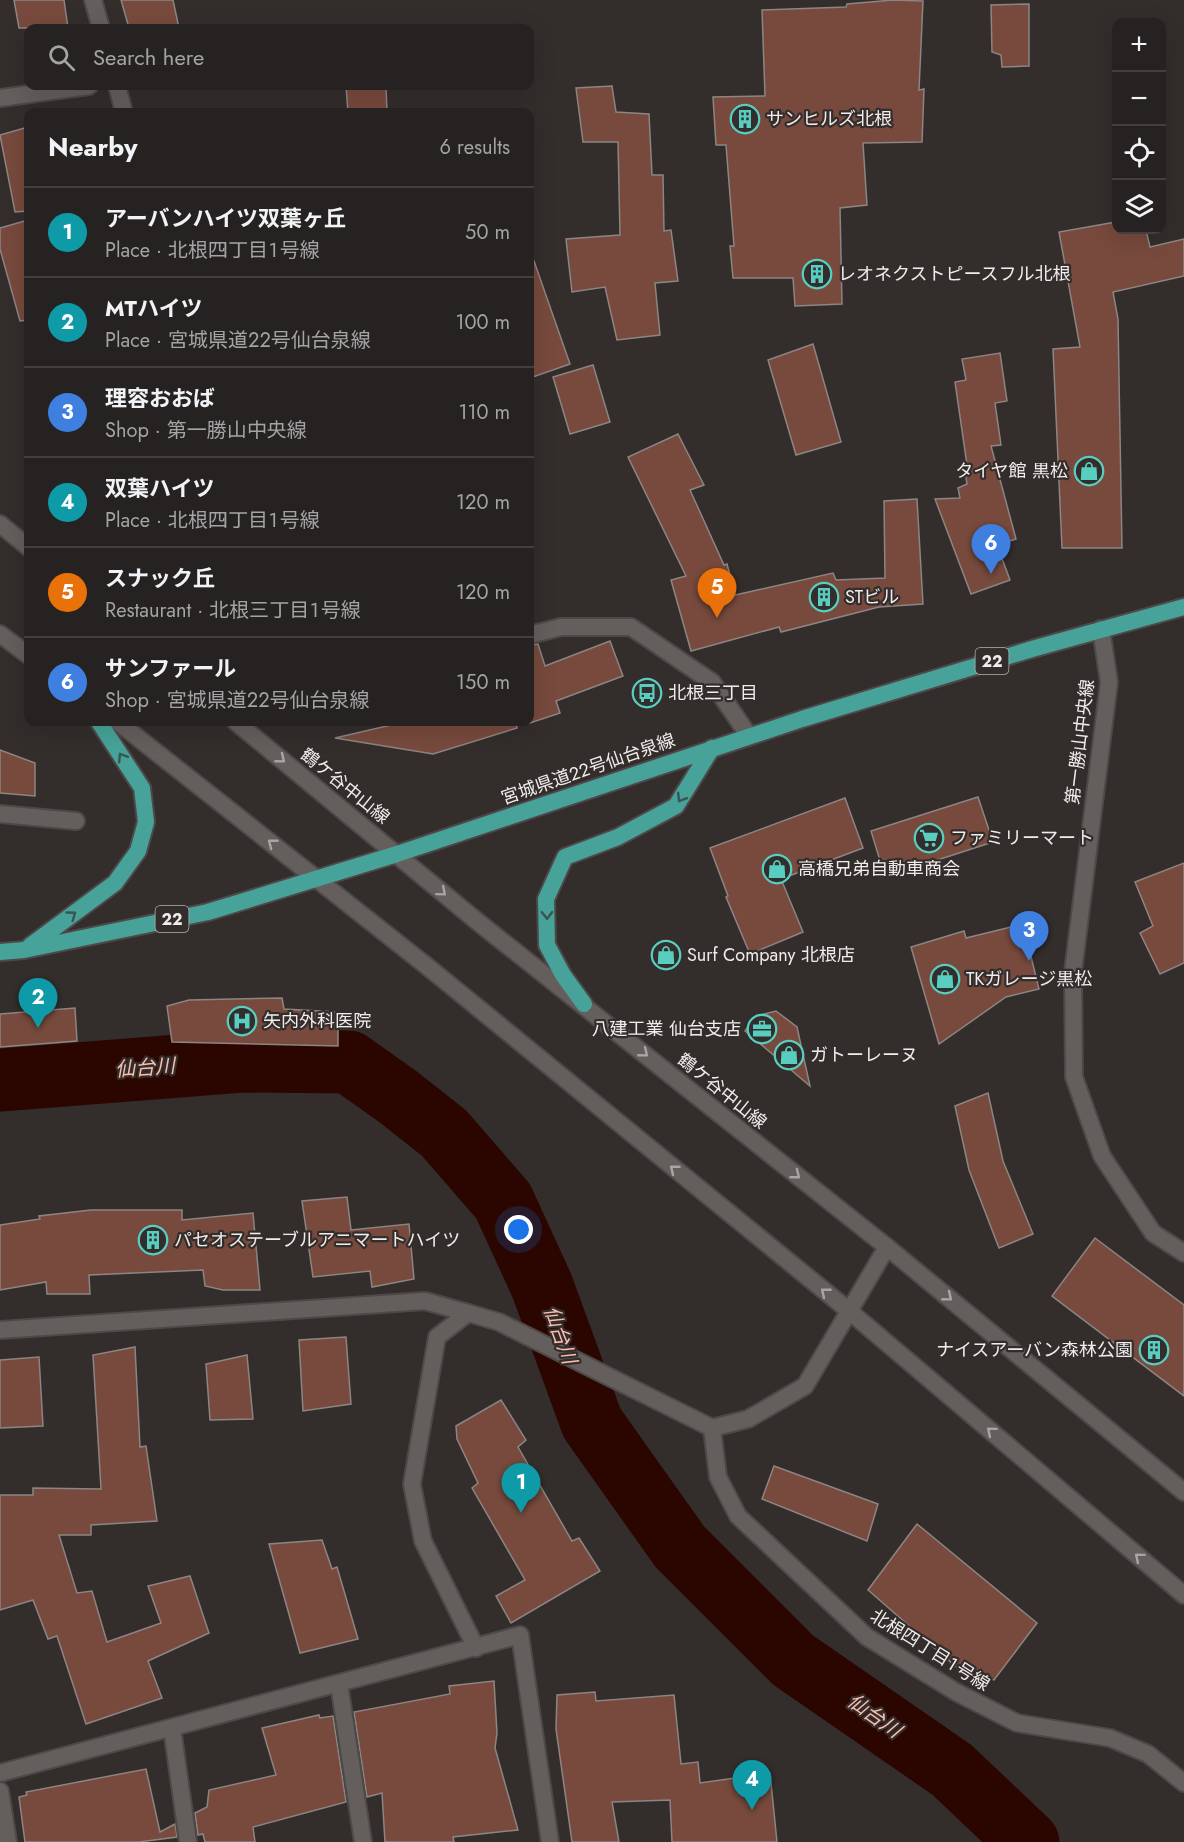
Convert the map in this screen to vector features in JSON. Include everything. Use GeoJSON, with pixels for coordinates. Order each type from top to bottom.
{"type":"FeatureCollection","features":[{"type":"Feature","properties":{"kind":"main road","name":"宮城県道22号仙台泉線"},"geometry":{"type":"LineString","coordinates":[[0,952],[24,950],[208,912],[398,854],[749,736],[1101,630],[1184,608]]}},
{"type":"Feature","properties":{"kind":"main road"},"geometry":{"type":"LineString","coordinates":[[24,950],[115,883],[138,851],[146,822],[142,788],[102,726]]}},
{"type":"Feature","properties":{"kind":"main road"},"geometry":{"type":"LineString","coordinates":[[584,1004],[564,975],[548,945],[546,899],[565,857],[618,837],[676,806],[712,748]]}},
{"type":"Feature","properties":{"kind":"street"},"geometry":{"type":"LineString","coordinates":[[93,0],[100,24]]}},
{"type":"Feature","properties":{"kind":"street"},"geometry":{"type":"LineString","coordinates":[[0,98],[59,90]]}},
{"type":"Feature","properties":{"kind":"street"},"geometry":{"type":"LineString","coordinates":[[118,90],[123,108]]}},
{"type":"Feature","properties":{"kind":"street"},"geometry":{"type":"LineString","coordinates":[[0,524],[24,544]]}},
{"type":"Feature","properties":{"kind":"street"},"geometry":{"type":"LineString","coordinates":[[534,634],[561,627],[631,627],[712,682],[749,736]]}},
{"type":"Feature","properties":{"kind":"street","name":"第一勝山中央線"},"geometry":{"type":"LineString","coordinates":[[1101,630],[1109,682],[1073,972],[1074,1077],[1102,1156],[1153,1233],[1184,1252]]}},
{"type":"Feature","properties":{"kind":"street"},"geometry":{"type":"LineString","coordinates":[[0,634],[24,652]]}},
{"type":"Feature","properties":{"kind":"street"},"geometry":{"type":"LineString","coordinates":[[123,726],[318,879],[848,1310],[1184,1595]]}},
{"type":"Feature","properties":{"kind":"street","name":"鶴ケ谷中山線"},"geometry":{"type":"LineString","coordinates":[[241,726],[478,922],[887,1247],[1184,1492]]}},
{"type":"Feature","properties":{"kind":"street"},"geometry":{"type":"LineString","coordinates":[[0,814],[76,821]]}},
{"type":"Feature","properties":{"kind":"street"},"geometry":{"type":"LineString","coordinates":[[0,1330],[425,1301],[499,1322],[712,1428],[748,1419],[805,1386],[887,1247]]}},
{"type":"Feature","properties":{"kind":"street"},"geometry":{"type":"LineString","coordinates":[[468,1313],[437,1337],[412,1484],[423,1541],[476,1648]]}},
{"type":"Feature","properties":{"kind":"street","name":"北根四丁目１号線"},"geometry":{"type":"LineString","coordinates":[[712,1428],[717,1477],[738,1516],[867,1637],[956,1692],[1017,1723],[1110,1738],[1148,1754],[1184,1783]]}},
{"type":"Feature","properties":{"kind":"street"},"geometry":{"type":"LineString","coordinates":[[0,1773],[520,1635],[550,1842]]}},
{"type":"Feature","properties":{"kind":"street"},"geometry":{"type":"LineString","coordinates":[[339,1684],[363,1842]]}},
{"type":"Feature","properties":{"kind":"street"},"geometry":{"type":"LineString","coordinates":[[171,1728],[188,1842]]}},
{"type":"Feature","properties":{"kind":"street"},"geometry":{"type":"LineString","coordinates":[[0,1791],[8,1842]]}},
{"type":"Feature","properties":{"kind":"building"},"geometry":{"type":"Polygon","coordinates":[[[14,0],[64,0],[67,24],[24,24],[24,28],[19,28],[14,0]]]}},
{"type":"Feature","properties":{"kind":"building"},"geometry":{"type":"Polygon","coordinates":[[[121,0],[173,0],[178,24],[128,24],[121,0]]]}},
{"type":"Feature","properties":{"kind":"building"},"geometry":{"type":"Polygon","coordinates":[[[893,0],[923,1],[919,90],[924,89],[922,142],[863,143],[867,205],[840,208],[842,304],[795,306],[793,278],[733,278],[730,246],[734,246],[726,145],[716,145],[713,97],[765,96],[762,10],[846,7],[847,4],[893,0]]]}},
{"type":"Feature","properties":{"kind":"building"},"geometry":{"type":"Polygon","coordinates":[[[1029,4],[1029,66],[1002,67],[1001,55],[992,52],[991,5],[1029,4]]]}},
{"type":"Feature","properties":{"kind":"building"},"geometry":{"type":"Polygon","coordinates":[[[612,86],[616,112],[649,114],[652,175],[663,175],[664,231],[671,230],[678,281],[655,283],[660,335],[617,340],[605,287],[572,292],[566,239],[620,235],[618,142],[583,142],[576,88],[612,86]]]}},
{"type":"Feature","properties":{"kind":"building"},"geometry":{"type":"Polygon","coordinates":[[[346,90],[386,90],[387,108],[348,108],[346,90]]]}},
{"type":"Feature","properties":{"kind":"building"},"geometry":{"type":"Polygon","coordinates":[[[24,128],[24,211],[15,212],[0,135],[24,128]]]}},
{"type":"Feature","properties":{"kind":"building"},"geometry":{"type":"Polygon","coordinates":[[[24,221],[24,320],[20,321],[0,249],[0,228],[24,221]]]}},
{"type":"Feature","properties":{"kind":"building"},"geometry":{"type":"Polygon","coordinates":[[[1112,223],[1112,234],[1147,234],[1150,247],[1184,239],[1184,276],[1113,292],[1118,319],[1122,548],[1062,548],[1053,349],[1080,347],[1059,232],[1112,223]]]}},
{"type":"Feature","properties":{"kind":"building"},"geometry":{"type":"Polygon","coordinates":[[[534,261],[570,364],[534,377],[534,261]]]}},
{"type":"Feature","properties":{"kind":"building"},"geometry":{"type":"Polygon","coordinates":[[[813,344],[841,442],[796,455],[768,360],[813,344]]]}},
{"type":"Feature","properties":{"kind":"building"},"geometry":{"type":"Polygon","coordinates":[[[1000,353],[1007,401],[995,403],[1001,445],[991,446],[1016,539],[997,545],[1010,580],[971,594],[935,499],[960,498],[958,488],[967,484],[964,466],[967,465],[955,382],[966,380],[962,359],[1000,353]]]}},
{"type":"Feature","properties":{"kind":"building"},"geometry":{"type":"Polygon","coordinates":[[[593,365],[610,422],[570,434],[553,377],[593,365]]]}},
{"type":"Feature","properties":{"kind":"building"},"geometry":{"type":"Polygon","coordinates":[[[678,434],[704,485],[690,490],[724,565],[727,564],[735,595],[833,573],[836,580],[885,578],[884,501],[917,499],[923,604],[879,607],[781,632],[779,627],[691,651],[671,580],[686,576],[628,457],[678,434]]]}},
{"type":"Feature","properties":{"kind":"building"},"geometry":{"type":"Polygon","coordinates":[[[610,641],[623,676],[556,701],[560,713],[534,722],[534,644],[538,644],[545,666],[610,641]]]}},
{"type":"Feature","properties":{"kind":"building"},"geometry":{"type":"Polygon","coordinates":[[[387,726],[517,726],[517,728],[433,754],[335,738],[387,726]]]}},
{"type":"Feature","properties":{"kind":"building"},"geometry":{"type":"Polygon","coordinates":[[[0,750],[35,763],[35,796],[0,793],[0,750]]]}},
{"type":"Feature","properties":{"kind":"building"},"geometry":{"type":"Polygon","coordinates":[[[978,797],[993,842],[885,877],[871,831],[978,797]]]}},
{"type":"Feature","properties":{"kind":"building"},"geometry":{"type":"Polygon","coordinates":[[[845,798],[863,848],[781,879],[803,932],[750,954],[726,897],[728,896],[710,848],[845,798]]]}},
{"type":"Feature","properties":{"kind":"building"},"geometry":{"type":"Polygon","coordinates":[[[1184,863],[1184,963],[1160,974],[1140,933],[1153,926],[1135,882],[1184,863]]]}},
{"type":"Feature","properties":{"kind":"building"},"geometry":{"type":"Polygon","coordinates":[[[1023,924],[1039,989],[1006,997],[939,1044],[911,947],[964,931],[966,938],[1023,924]]]}},
{"type":"Feature","properties":{"kind":"building"},"geometry":{"type":"Polygon","coordinates":[[[282,998],[284,1009],[338,1012],[338,1046],[172,1042],[167,1006],[189,1000],[282,998]]]}},
{"type":"Feature","properties":{"kind":"building"},"geometry":{"type":"Polygon","coordinates":[[[75,1008],[77,1041],[0,1047],[0,1014],[75,1008]]]}},
{"type":"Feature","properties":{"kind":"building"},"geometry":{"type":"Polygon","coordinates":[[[776,1011],[797,1027],[810,1086],[745,1031],[756,1016],[776,1011]]]}},
{"type":"Feature","properties":{"kind":"building"},"geometry":{"type":"Polygon","coordinates":[[[988,1093],[1003,1161],[1033,1234],[999,1248],[969,1170],[955,1106],[988,1093]]]}},
{"type":"Feature","properties":{"kind":"building"},"geometry":{"type":"Polygon","coordinates":[[[347,1197],[351,1230],[409,1224],[414,1279],[372,1287],[370,1271],[313,1277],[302,1201],[347,1197]]]}},
{"type":"Feature","properties":{"kind":"building"},"geometry":{"type":"Polygon","coordinates":[[[91,1210],[182,1210],[182,1220],[253,1213],[260,1290],[223,1290],[205,1286],[203,1270],[89,1275],[90,1294],[47,1294],[46,1282],[0,1290],[0,1225],[40,1219],[39,1216],[91,1210]]]}},
{"type":"Feature","properties":{"kind":"building","name":"ナイスアーバン森林公園"},"geometry":{"type":"Polygon","coordinates":[[[1095,1238],[1184,1305],[1184,1396],[1052,1296],[1095,1238]]]}},
{"type":"Feature","properties":{"kind":"building"},"geometry":{"type":"Polygon","coordinates":[[[346,1337],[351,1404],[303,1411],[299,1340],[346,1337]]]}},
{"type":"Feature","properties":{"kind":"building"},"geometry":{"type":"Polygon","coordinates":[[[135,1347],[140,1447],[146,1446],[157,1521],[91,1525],[91,1535],[59,1535],[77,1593],[92,1591],[107,1642],[161,1623],[148,1586],[190,1576],[209,1633],[148,1661],[162,1698],[86,1724],[57,1636],[48,1639],[33,1600],[0,1610],[0,1495],[33,1495],[33,1488],[101,1489],[93,1355],[135,1347]]]}},
{"type":"Feature","properties":{"kind":"building"},"geometry":{"type":"Polygon","coordinates":[[[247,1355],[253,1419],[210,1420],[206,1364],[247,1355]]]}},
{"type":"Feature","properties":{"kind":"building"},"geometry":{"type":"Polygon","coordinates":[[[39,1357],[43,1426],[0,1428],[0,1360],[39,1357]]]}},
{"type":"Feature","properties":{"kind":"building"},"geometry":{"type":"Polygon","coordinates":[[[501,1400],[526,1440],[518,1447],[572,1541],[579,1538],[600,1571],[511,1623],[496,1596],[525,1580],[472,1488],[478,1483],[457,1439],[456,1426],[501,1400]]]}},
{"type":"Feature","properties":{"kind":"building"},"geometry":{"type":"Polygon","coordinates":[[[774,1466],[878,1504],[867,1541],[762,1499],[774,1466]]]}},
{"type":"Feature","properties":{"kind":"building"},"geometry":{"type":"Polygon","coordinates":[[[917,1524],[1037,1623],[994,1680],[962,1672],[868,1590],[917,1524]]]}},
{"type":"Feature","properties":{"kind":"building"},"geometry":{"type":"Polygon","coordinates":[[[322,1540],[332,1569],[337,1567],[358,1639],[300,1653],[269,1544],[322,1540]]]}},
{"type":"Feature","properties":{"kind":"building"},"geometry":{"type":"Polygon","coordinates":[[[494,1681],[497,1733],[495,1748],[518,1830],[453,1837],[454,1842],[385,1842],[382,1793],[367,1797],[354,1712],[450,1694],[449,1686],[494,1681]]]}},
{"type":"Feature","properties":{"kind":"building"},"geometry":{"type":"Polygon","coordinates":[[[595,1692],[596,1701],[674,1695],[681,1764],[698,1762],[700,1783],[770,1773],[777,1842],[672,1842],[670,1800],[612,1802],[619,1842],[572,1842],[556,1729],[557,1695],[595,1692]]]}},
{"type":"Feature","properties":{"kind":"building"},"geometry":{"type":"Polygon","coordinates":[[[319,1715],[320,1718],[333,1716],[346,1802],[253,1827],[255,1842],[205,1842],[203,1834],[198,1835],[195,1813],[207,1807],[209,1790],[276,1775],[262,1728],[319,1715]]]}},
{"type":"Feature","properties":{"kind":"building"},"geometry":{"type":"Polygon","coordinates":[[[146,1769],[160,1832],[175,1824],[177,1837],[139,1842],[25,1842],[19,1797],[27,1795],[26,1792],[146,1769]]]}},
{"type":"Feature","properties":{"kind":"waterway","name":"仙台川"},"geometry":{"type":"LineString","coordinates":[[0,1080],[242,1061],[349,1062],[397,1096],[444,1133],[503,1201],[542,1286],[592,1423],[680,1547],[793,1660],[952,1770],[1028,1842]]}},
{"type":"Feature","properties":{"kind":"place","name":"サンヒルズ北根"},"geometry":{"type":"Point","coordinates":[745,119]}},
{"type":"Feature","properties":{"kind":"place","name":"レオネクストピースフル北根"},"geometry":{"type":"Point","coordinates":[817,274]}},
{"type":"Feature","properties":{"kind":"place","name":"タイヤ館 黒松"},"geometry":{"type":"Point","coordinates":[1089,471]}},
{"type":"Feature","properties":{"kind":"place","name":"サンファール"},"geometry":{"type":"Point","coordinates":[991,574]}},
{"type":"Feature","properties":{"kind":"place","name":"STビル"},"geometry":{"type":"Point","coordinates":[824,597]}},
{"type":"Feature","properties":{"kind":"place","name":"スナック丘"},"geometry":{"type":"Point","coordinates":[717,618]}},
{"type":"Feature","properties":{"kind":"place","name":"北根三丁目"},"geometry":{"type":"Point","coordinates":[647,693]}},
{"type":"Feature","properties":{"kind":"place","name":"ファミリーマート"},"geometry":{"type":"Point","coordinates":[929,838]}},
{"type":"Feature","properties":{"kind":"place","name":"高橋兄弟自動車商会"},"geometry":{"type":"Point","coordinates":[777,869]}},
{"type":"Feature","properties":{"kind":"place","name":"Surf Company 北根店"},"geometry":{"type":"Point","coordinates":[666,955]}},
{"type":"Feature","properties":{"kind":"place","name":"理容おおば"},"geometry":{"type":"Point","coordinates":[1029,961]}},
{"type":"Feature","properties":{"kind":"place","name":"TKガレージ黒松"},"geometry":{"type":"Point","coordinates":[945,979]}},
{"type":"Feature","properties":{"kind":"place","name":"矢内外科医院"},"geometry":{"type":"Point","coordinates":[242,1021]}},
{"type":"Feature","properties":{"kind":"place","name":"MTハイツ"},"geometry":{"type":"Point","coordinates":[38,1028]}},
{"type":"Feature","properties":{"kind":"place","name":"八建工業 仙台支店"},"geometry":{"type":"Point","coordinates":[762,1029]}},
{"type":"Feature","properties":{"kind":"place","name":"ガトーレーヌ"},"geometry":{"type":"Point","coordinates":[789,1055]}},
{"type":"Feature","properties":{"kind":"place","name":"パセオステーブルアニマートハイツ"},"geometry":{"type":"Point","coordinates":[153,1240]}},
{"type":"Feature","properties":{"kind":"place","name":"ナイスアーバン森林公園"},"geometry":{"type":"Point","coordinates":[1154,1350]}},
{"type":"Feature","properties":{"kind":"place","name":"アーバンハイツ双葉ヶ丘"},"geometry":{"type":"Point","coordinates":[521,1513]}},
{"type":"Feature","properties":{"kind":"place","name":"双葉ハイツ"},"geometry":{"type":"Point","coordinates":[752,1810]}}]}
